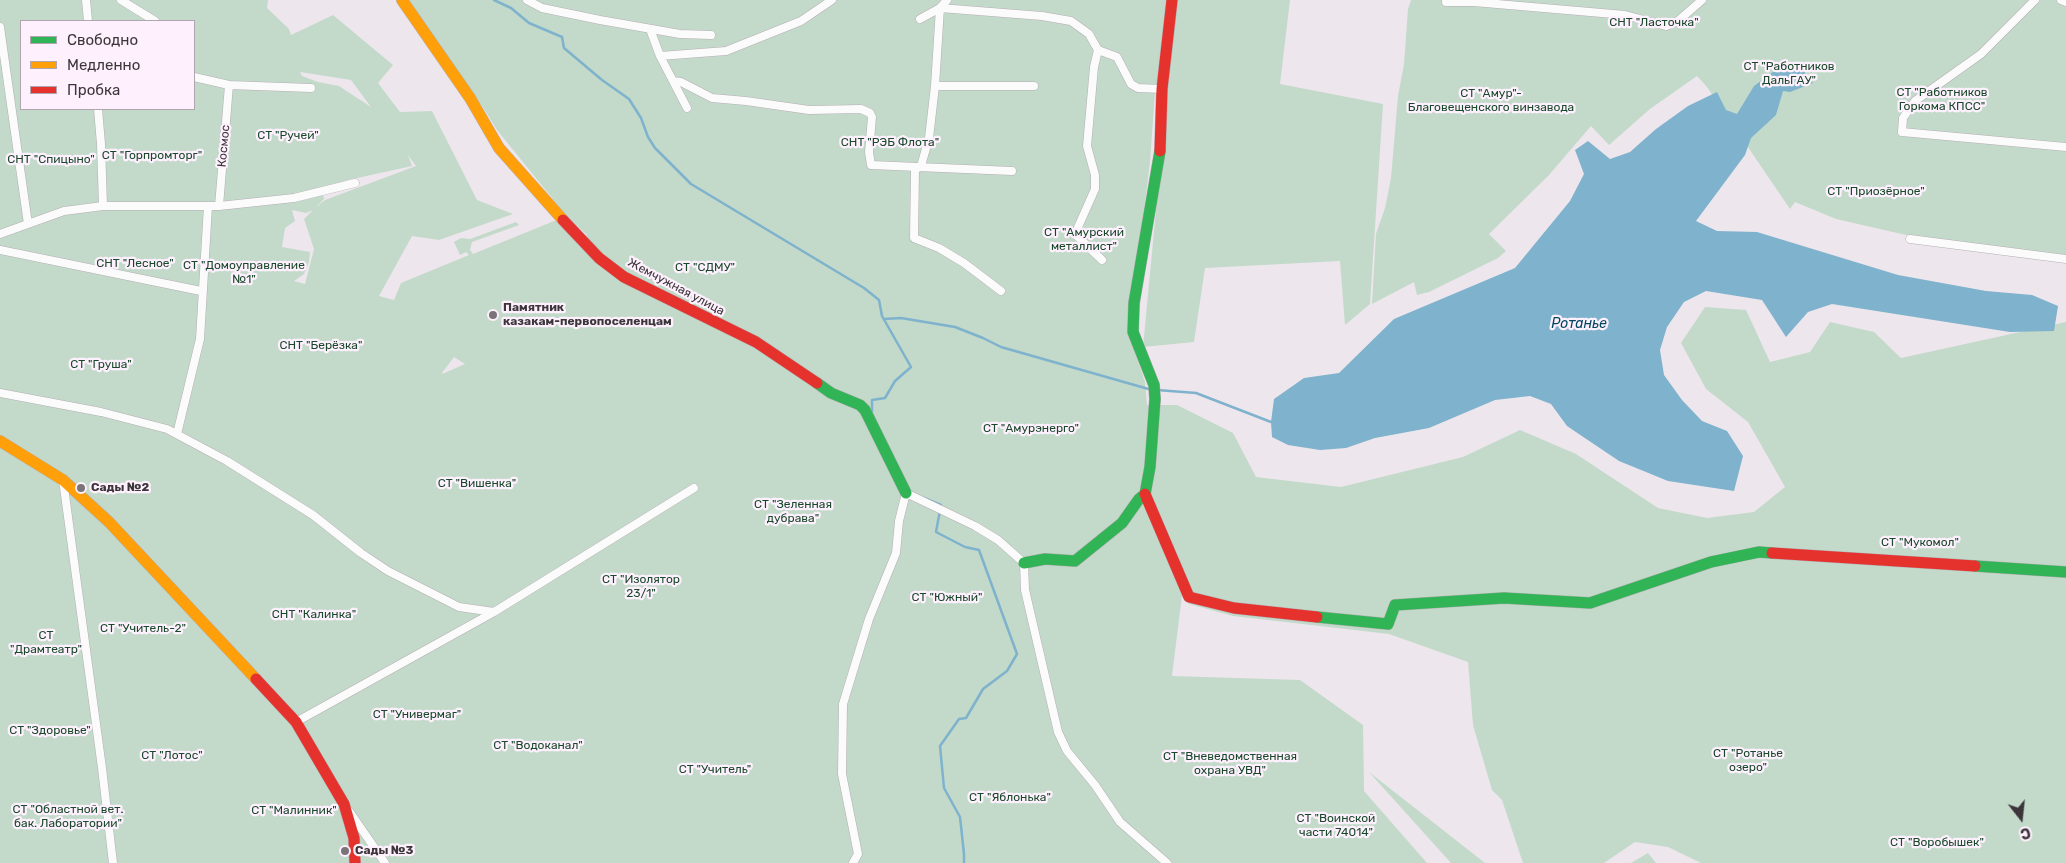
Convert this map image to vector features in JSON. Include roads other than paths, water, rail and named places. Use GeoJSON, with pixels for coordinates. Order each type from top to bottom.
{"type":"FeatureCollection","features":[{"type":"Feature","properties":{"kind":"street"},"geometry":{"type":"LineString","coordinates":[[86,0],[88,20]]}},
{"type":"Feature","properties":{"kind":"street"},"geometry":{"type":"LineString","coordinates":[[120,0],[153,20]]}},
{"type":"Feature","properties":{"kind":"street","name":"Жемчужная улица"},"geometry":{"type":"LineString","coordinates":[[402,0],[470,98],[500,148],[558,215],[599,258],[624,277],[726,329],[756,342],[831,393],[860,405],[906,493]]}},
{"type":"Feature","properties":{"kind":"street"},"geometry":{"type":"LineString","coordinates":[[527,0],[542,8],[560,12],[680,34],[711,35]]}},
{"type":"Feature","properties":{"kind":"street"},"geometry":{"type":"LineString","coordinates":[[660,56],[726,52],[801,21],[832,0]]}},
{"type":"Feature","properties":{"kind":"street"},"geometry":{"type":"LineString","coordinates":[[920,19],[940,8],[947,0]]}},
{"type":"Feature","properties":{"kind":"street"},"geometry":{"type":"LineString","coordinates":[[1172,0],[1162,89],[1160,156],[1134,303],[1133,332],[1154,390],[1153,434],[1145,494],[1189,597],[1234,608],[1388,624],[1395,605],[1504,598],[1590,603],[1711,562],[1759,552],[2066,572]]}},
{"type":"Feature","properties":{"kind":"street"},"geometry":{"type":"LineString","coordinates":[[1446,0],[1446,2],[1474,2],[1625,15],[1666,26],[1678,21],[1702,0]]}},
{"type":"Feature","properties":{"kind":"street"},"geometry":{"type":"LineString","coordinates":[[2035,0],[1981,54],[1915,101],[1903,118],[1902,132],[2066,148]]}},
{"type":"Feature","properties":{"kind":"street"},"geometry":{"type":"LineString","coordinates":[[2061,0],[2066,2]]}},
{"type":"Feature","properties":{"kind":"street"},"geometry":{"type":"LineString","coordinates":[[940,8],[1042,16],[1071,21],[1088,34],[1098,50],[1117,57],[1130,84],[1138,88],[1162,89]]}},
{"type":"Feature","properties":{"kind":"street"},"geometry":{"type":"LineString","coordinates":[[940,8],[935,86],[929,138],[921,166],[915,170],[914,238],[939,248],[964,263],[1002,291]]}},
{"type":"Feature","properties":{"kind":"street"},"geometry":{"type":"LineString","coordinates":[[0,27],[28,224]]}},
{"type":"Feature","properties":{"kind":"street"},"geometry":{"type":"LineString","coordinates":[[650,29],[660,56],[687,108]]}},
{"type":"Feature","properties":{"kind":"street"},"geometry":{"type":"LineString","coordinates":[[1098,50],[1094,67],[1087,146],[1095,176],[1095,189],[1075,234],[1102,260]]}},
{"type":"Feature","properties":{"kind":"street"},"geometry":{"type":"LineString","coordinates":[[195,77],[230,86],[311,88]]}},
{"type":"Feature","properties":{"kind":"street"},"geometry":{"type":"LineString","coordinates":[[672,81],[681,82],[712,98],[809,110],[861,109],[870,113],[872,117],[869,152],[870,165],[1012,171]]}},
{"type":"Feature","properties":{"kind":"street","name":"Космос"},"geometry":{"type":"LineString","coordinates":[[219,206],[230,86]]}},
{"type":"Feature","properties":{"kind":"street"},"geometry":{"type":"LineString","coordinates":[[935,86],[1034,86]]}},
{"type":"Feature","properties":{"kind":"street"},"geometry":{"type":"LineString","coordinates":[[98,110],[103,206]]}},
{"type":"Feature","properties":{"kind":"street"},"geometry":{"type":"LineString","coordinates":[[0,234],[64,211],[103,206],[219,206],[294,198],[355,183]]}},
{"type":"Feature","properties":{"kind":"street"},"geometry":{"type":"LineString","coordinates":[[177,434],[200,339],[201,291],[208,206]]}},
{"type":"Feature","properties":{"kind":"street"},"geometry":{"type":"LineString","coordinates":[[1910,239],[2066,259]]}},
{"type":"Feature","properties":{"kind":"street"},"geometry":{"type":"LineString","coordinates":[[0,250],[201,291]]}},
{"type":"Feature","properties":{"kind":"street"},"geometry":{"type":"LineString","coordinates":[[0,393],[102,412],[167,429],[227,461],[312,515],[361,553],[388,571],[459,607],[494,612]]}},
{"type":"Feature","properties":{"kind":"street"},"geometry":{"type":"LineString","coordinates":[[0,441],[63,480],[109,522],[296,722],[344,804],[385,863]]}},
{"type":"Feature","properties":{"kind":"street"},"geometry":{"type":"LineString","coordinates":[[63,480],[113,863]]}},
{"type":"Feature","properties":{"kind":"street"},"geometry":{"type":"LineString","coordinates":[[296,722],[494,612],[694,488]]}},
{"type":"Feature","properties":{"kind":"street"},"geometry":{"type":"LineString","coordinates":[[853,863],[858,854],[842,774],[843,704],[869,619],[896,553],[899,522],[906,493],[976,526],[998,540],[1024,564],[1025,590],[1049,697],[1061,738],[1067,750],[1095,785],[1120,822],[1167,863]]}},
{"type":"Feature","properties":{"kind":"street"},"geometry":{"type":"LineString","coordinates":[[1024,564],[1045,558],[1075,561],[1122,523],[1139,499],[1145,494]]}},
{"type":"Feature","properties":{"kind":"street"},"geometry":{"type":"LineString","coordinates":[[344,804],[354,838],[355,863]]}},
{"type":"Feature","properties":{"kind":"water","name":"Ротанье"},"geometry":{"type":"Polygon","coordinates":[[[1777,69],[1802,69],[1813,83],[1790,92],[1783,91],[1776,115],[1751,138],[1745,155],[1696,221],[1717,231],[1757,232],[1898,275],[1986,291],[2032,295],[2058,306],[2054,331],[2010,332],[1832,304],[1808,312],[1786,337],[1762,300],[1706,291],[1684,302],[1667,327],[1660,350],[1664,375],[1682,400],[1702,421],[1727,431],[1743,456],[1734,491],[1668,481],[1619,461],[1567,426],[1551,404],[1530,396],[1495,400],[1429,428],[1375,438],[1346,448],[1320,450],[1288,445],[1272,437],[1271,422],[1274,399],[1304,378],[1339,373],[1394,319],[1515,268],[1570,201],[1584,174],[1575,150],[1588,141],[1610,159],[1630,152],[1656,129],[1688,106],[1717,92],[1726,110],[1737,114],[1754,86],[1777,69]]]}},
{"type":"Feature","properties":{"kind":"waterway"},"geometry":{"type":"LineString","coordinates":[[494,0],[511,8],[529,23],[562,37],[564,48],[602,80],[629,99],[641,118],[648,137],[655,148],[691,184],[864,288],[879,300],[882,316],[911,367],[895,381],[885,398],[872,400],[872,412]]}},
{"type":"Feature","properties":{"kind":"waterway"},"geometry":{"type":"LineString","coordinates":[[884,319],[901,318],[955,327],[1001,347],[1152,390]]}},
{"type":"Feature","properties":{"kind":"waterway"},"geometry":{"type":"LineString","coordinates":[[1157,390],[1196,393],[1271,422]]}},
{"type":"Feature","properties":{"kind":"waterway"},"geometry":{"type":"LineString","coordinates":[[924,498],[941,505],[936,532],[965,547],[979,550],[1017,654],[1007,671],[983,689],[966,718],[959,719],[940,746],[944,788],[960,817],[964,863]]}},
{"type":"Feature","properties":{"kind":"place","name":"Памятник казакам-первопоселенцам"},"geometry":{"type":"Point","coordinates":[493,315]}},
{"type":"Feature","properties":{"kind":"place","name":"Сады №2"},"geometry":{"type":"Point","coordinates":[81,488]}},
{"type":"Feature","properties":{"kind":"place","name":"Сады №3"},"geometry":{"type":"Point","coordinates":[345,851]}},
{"type":"Feature","properties":{"kind":"park label","name":"СНТ \"Ласточка\""},"geometry":{"type":"Point","coordinates":[1654,23]}},
{"type":"Feature","properties":{"kind":"park label","name":"СТ \"Работников ДальГАУ\""},"geometry":{"type":"Point","coordinates":[1789,74]}},
{"type":"Feature","properties":{"kind":"park label","name":"СТ \"Работников Горкома КПСС\""},"geometry":{"type":"Point","coordinates":[1942,100]}},
{"type":"Feature","properties":{"kind":"park label","name":"СТ \"Амур\"- Благовещенского винзавода"},"geometry":{"type":"Point","coordinates":[1491,101]}},
{"type":"Feature","properties":{"kind":"park label","name":"СТ \"Ручей\""},"geometry":{"type":"Point","coordinates":[288,136]}},
{"type":"Feature","properties":{"kind":"park label","name":"СНТ \"РЭБ Флота\""},"geometry":{"type":"Point","coordinates":[890,143]}},
{"type":"Feature","properties":{"kind":"park label","name":"СТ \"Горпромторг\""},"geometry":{"type":"Point","coordinates":[152,156]}},
{"type":"Feature","properties":{"kind":"park label","name":"СНТ \"Спицыно\""},"geometry":{"type":"Point","coordinates":[51,160]}},
{"type":"Feature","properties":{"kind":"park label","name":"СТ \"Приозёрное\""},"geometry":{"type":"Point","coordinates":[1876,192]}},
{"type":"Feature","properties":{"kind":"park label","name":"СТ \"Амурский металлист\""},"geometry":{"type":"Point","coordinates":[1084,240]}},
{"type":"Feature","properties":{"kind":"park label","name":"СНТ \"Лесное\""},"geometry":{"type":"Point","coordinates":[135,264]}},
{"type":"Feature","properties":{"kind":"park label","name":"СТ \"СДМУ\""},"geometry":{"type":"Point","coordinates":[705,268]}},
{"type":"Feature","properties":{"kind":"park label","name":"СТ \"Домоуправление №1\""},"geometry":{"type":"Point","coordinates":[244,273]}},
{"type":"Feature","properties":{"kind":"park label","name":"СНТ \"Берёзка\""},"geometry":{"type":"Point","coordinates":[321,346]}},
{"type":"Feature","properties":{"kind":"park label","name":"СТ \"Груша\""},"geometry":{"type":"Point","coordinates":[101,365]}},
{"type":"Feature","properties":{"kind":"park label","name":"СТ \"Амурэнерго\""},"geometry":{"type":"Point","coordinates":[1031,429]}},
{"type":"Feature","properties":{"kind":"park label","name":"СТ \"Вишенка\""},"geometry":{"type":"Point","coordinates":[477,484]}},
{"type":"Feature","properties":{"kind":"park label","name":"СТ \"Зеленная дубрава\""},"geometry":{"type":"Point","coordinates":[793,512]}},
{"type":"Feature","properties":{"kind":"park label","name":"СТ \"Мукомол\""},"geometry":{"type":"Point","coordinates":[1920,543]}},
{"type":"Feature","properties":{"kind":"park label","name":"СТ \"Изолятор 23/1\""},"geometry":{"type":"Point","coordinates":[641,587]}},
{"type":"Feature","properties":{"kind":"park label","name":"СТ \"Южный\""},"geometry":{"type":"Point","coordinates":[947,598]}},
{"type":"Feature","properties":{"kind":"park label","name":"СНТ \"Калинка\""},"geometry":{"type":"Point","coordinates":[314,615]}},
{"type":"Feature","properties":{"kind":"park label","name":"СТ \"Учитель-2\""},"geometry":{"type":"Point","coordinates":[143,629]}},
{"type":"Feature","properties":{"kind":"park label","name":"СТ \"Драмтеатр\""},"geometry":{"type":"Point","coordinates":[46,643]}},
{"type":"Feature","properties":{"kind":"park label","name":"СТ \"Универмаг\""},"geometry":{"type":"Point","coordinates":[417,715]}},
{"type":"Feature","properties":{"kind":"park label","name":"СТ \"Здоровье\""},"geometry":{"type":"Point","coordinates":[50,731]}},
{"type":"Feature","properties":{"kind":"park label","name":"СТ \"Водоканал\""},"geometry":{"type":"Point","coordinates":[538,746]}},
{"type":"Feature","properties":{"kind":"park label","name":"СТ \"Лотос\""},"geometry":{"type":"Point","coordinates":[172,756]}},
{"type":"Feature","properties":{"kind":"park label","name":"СТ \"Ротанье озеро\""},"geometry":{"type":"Point","coordinates":[1748,761]}},
{"type":"Feature","properties":{"kind":"park label","name":"СТ \"Вневедомственная охрана УВД\""},"geometry":{"type":"Point","coordinates":[1230,764]}},
{"type":"Feature","properties":{"kind":"park label","name":"СТ \"Учитель\""},"geometry":{"type":"Point","coordinates":[715,770]}},
{"type":"Feature","properties":{"kind":"park label","name":"СТ \"Яблонька\""},"geometry":{"type":"Point","coordinates":[1010,798]}},
{"type":"Feature","properties":{"kind":"park label","name":"СТ \"Малинник\""},"geometry":{"type":"Point","coordinates":[294,811]}},
{"type":"Feature","properties":{"kind":"park label","name":"СТ \"Областной вет. бак. Лаборатории\""},"geometry":{"type":"Point","coordinates":[68,817]}},
{"type":"Feature","properties":{"kind":"park label","name":"СТ \"Воинской части 74014\""},"geometry":{"type":"Point","coordinates":[1336,826]}},
{"type":"Feature","properties":{"kind":"park label","name":"СТ \"Воробышек\""},"geometry":{"type":"Point","coordinates":[1937,843]}}]}
